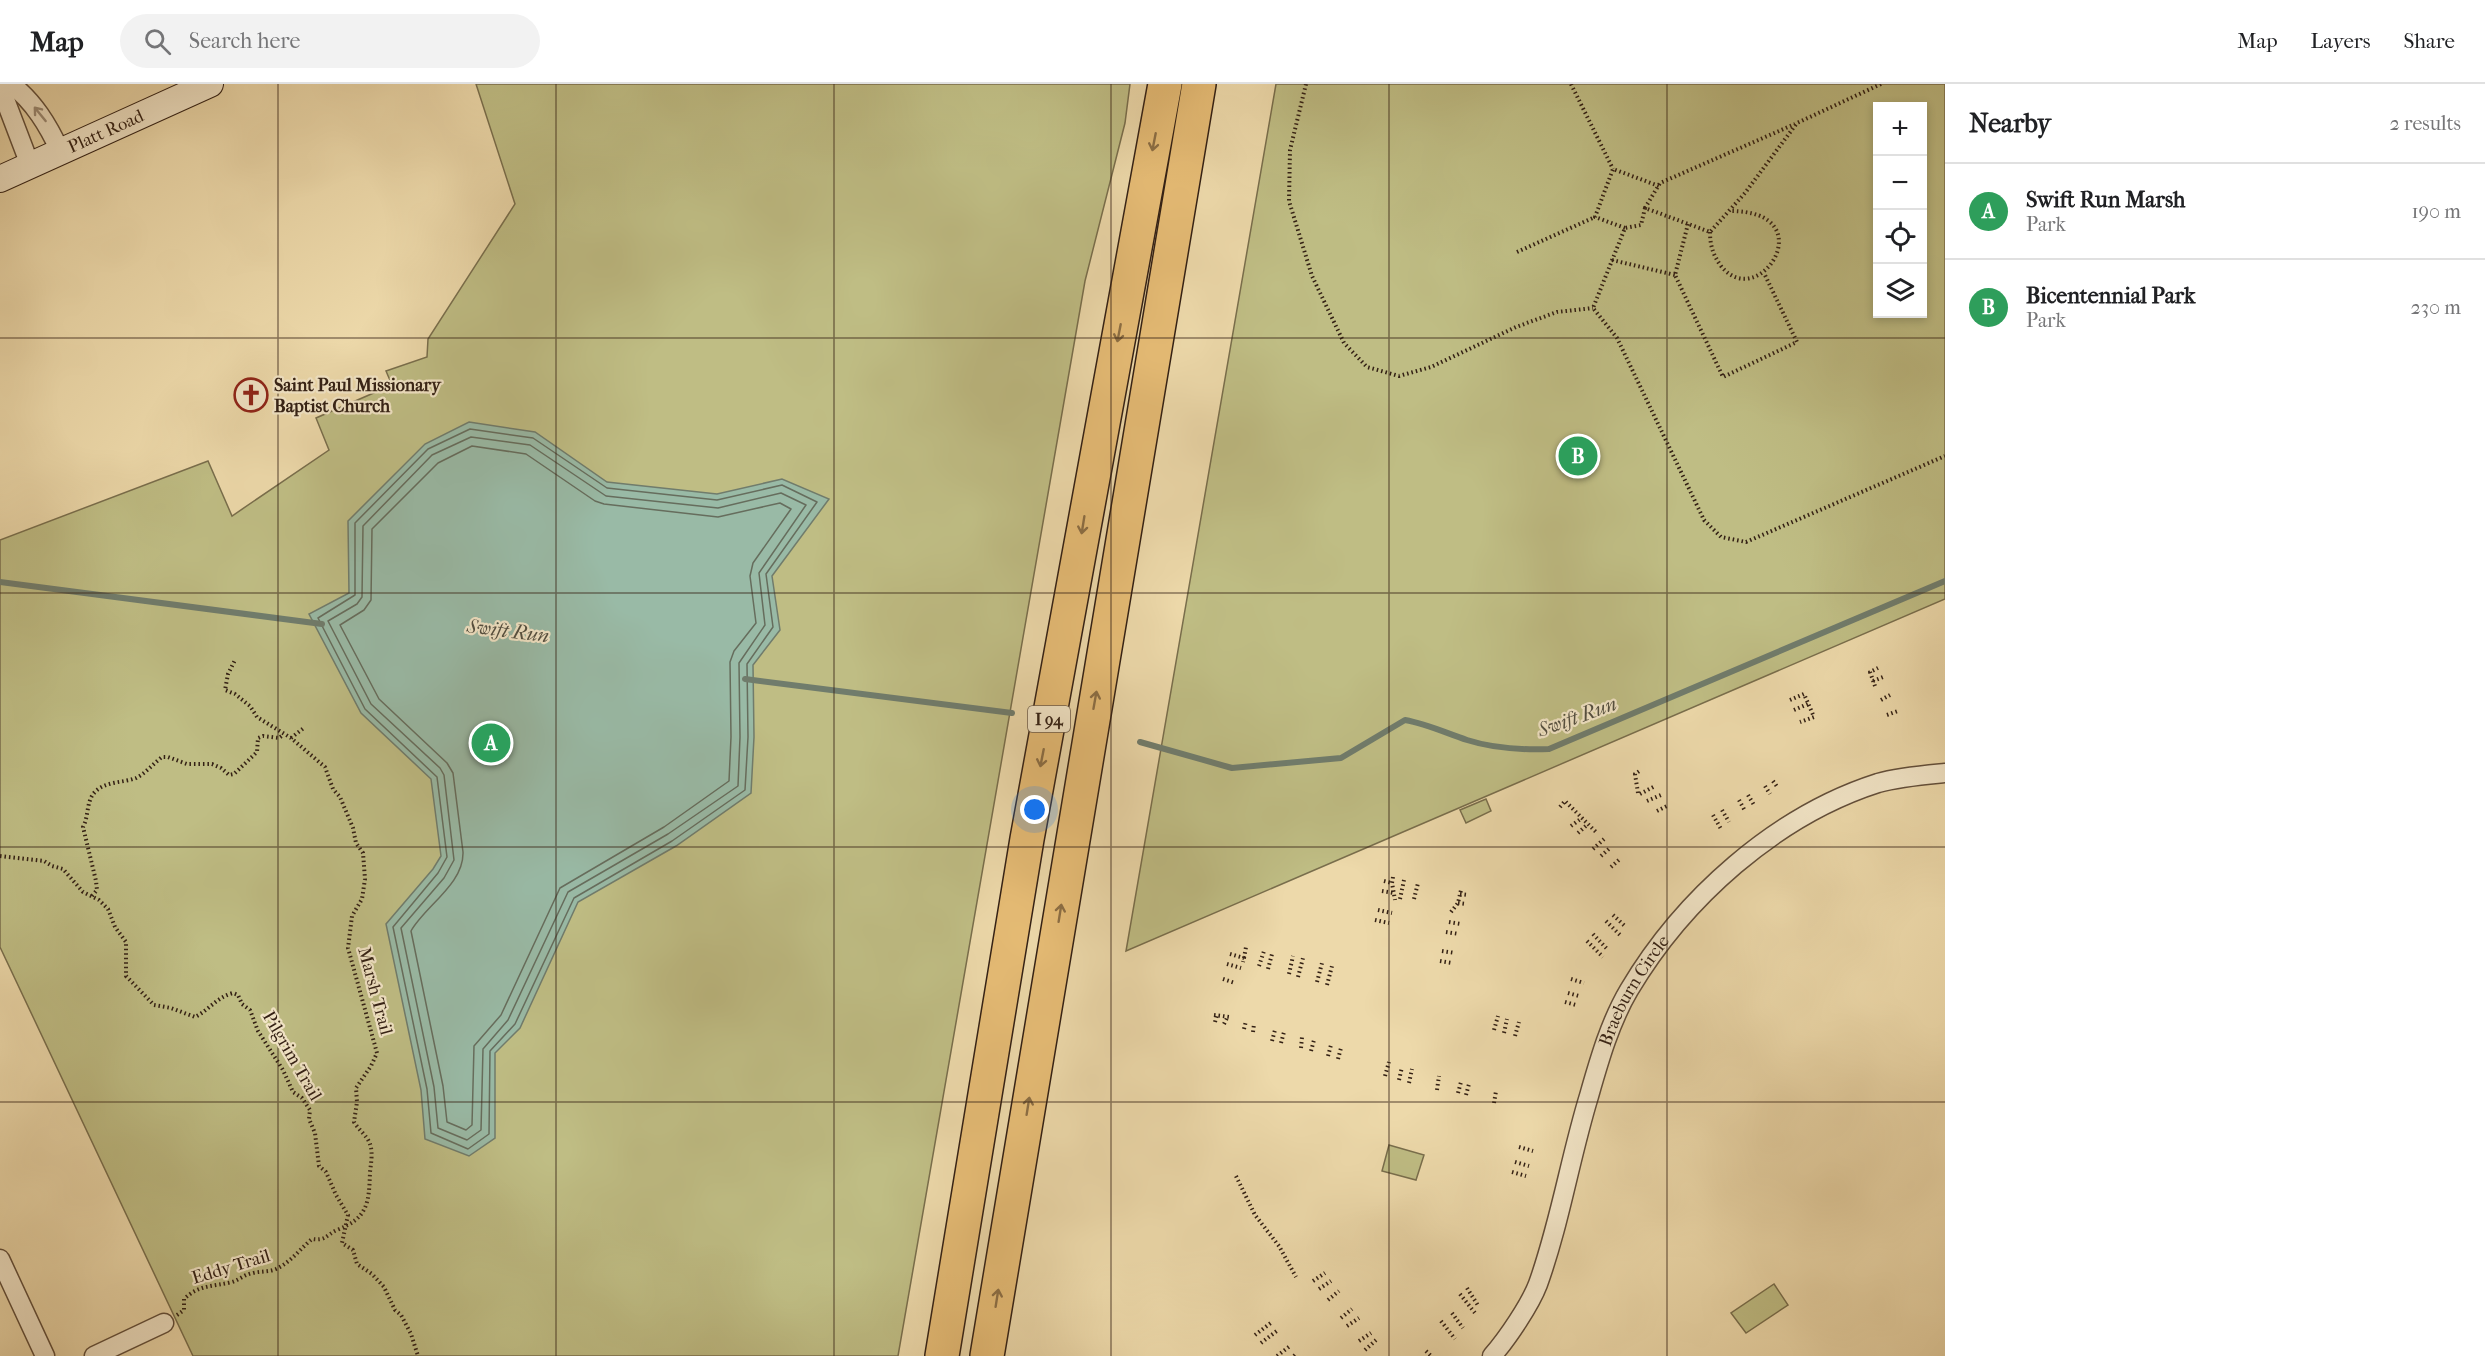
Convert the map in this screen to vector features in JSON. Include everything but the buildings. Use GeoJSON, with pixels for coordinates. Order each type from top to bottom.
{"type":"FeatureCollection","features":[{"type":"Feature","properties":{"kind":"highway","name":"I 94"},"geometry":{"type":"LineString","coordinates":[[942,1356],[1027,839],[1165,84]]}},
{"type":"Feature","properties":{"kind":"highway","name":"I 94"},"geometry":{"type":"LineString","coordinates":[[987,1356],[1199,84]]}},
{"type":"Feature","properties":{"kind":"main road","name":"Platt Road"},"geometry":{"type":"LineString","coordinates":[[0,178],[210,84]]}},
{"type":"Feature","properties":{"kind":"street"},"geometry":{"type":"LineString","coordinates":[[3,84],[6,102],[30,165]]}},
{"type":"Feature","properties":{"kind":"street"},"geometry":{"type":"LineString","coordinates":[[11,84],[24,94],[47,123],[60,152]]}},
{"type":"Feature","properties":{"kind":"street","name":"Braeburn Circle"},"geometry":{"type":"LineString","coordinates":[[1491,1356],[1504,1341],[1537,1286],[1588,1096],[1619,1011],[1628,992],[1676,922],[1731,869],[1774,836],[1822,806],[1879,783],[1945,773]]}},
{"type":"Feature","properties":{"kind":"street"},"geometry":{"type":"LineString","coordinates":[[0,1259],[45,1356]]}},
{"type":"Feature","properties":{"kind":"street"},"geometry":{"type":"LineString","coordinates":[[94,1356],[164,1323]]}},
{"type":"Feature","properties":{"kind":"path"},"geometry":{"type":"LineString","coordinates":[[1306,84],[1290,150],[1289,201],[1312,276],[1344,343],[1367,367],[1399,376],[1431,367],[1516,327],[1557,312],[1593,308]]}},
{"type":"Feature","properties":{"kind":"path"},"geometry":{"type":"LineString","coordinates":[[1571,84],[1613,170],[1659,186]]}},
{"type":"Feature","properties":{"kind":"path"},"geometry":{"type":"LineString","coordinates":[[1594,217],[1625,228],[1641,225],[1645,208],[1660,183],[1881,84]]}},
{"type":"Feature","properties":{"kind":"path"},"geometry":{"type":"LineString","coordinates":[[1729,211],[1761,214],[1772,224],[1779,238],[1779,246],[1777,256],[1764,273],[1744,278],[1733,276],[1725,271],[1711,248],[1710,232],[1797,123]]}},
{"type":"Feature","properties":{"kind":"path"},"geometry":{"type":"LineString","coordinates":[[1517,252],[1594,217],[1613,170]]}},
{"type":"Feature","properties":{"kind":"path"},"geometry":{"type":"LineString","coordinates":[[1645,208],[1710,232]]}},
{"type":"Feature","properties":{"kind":"path"},"geometry":{"type":"LineString","coordinates":[[1688,224],[1675,274],[1723,377],[1797,342],[1764,273]]}},
{"type":"Feature","properties":{"kind":"path"},"geometry":{"type":"LineString","coordinates":[[1593,308],[1625,228]]}},
{"type":"Feature","properties":{"kind":"path"},"geometry":{"type":"LineString","coordinates":[[1612,260],[1675,274]]}},
{"type":"Feature","properties":{"kind":"path"},"geometry":{"type":"LineString","coordinates":[[1593,308],[1617,338],[1704,520],[1721,537],[1746,542],[1945,456]]}},
{"type":"Feature","properties":{"kind":"path","name":"Marsh Trail"},"geometry":{"type":"LineString","coordinates":[[235,660],[228,674],[225,690],[235,694],[250,706],[257,717],[291,738],[325,767],[333,789],[340,797],[353,828],[356,843],[363,853],[365,879],[362,899],[352,916],[348,948],[377,1053],[356,1088],[357,1102],[354,1122],[370,1143],[370,1189],[367,1208],[360,1217],[345,1228]]}},
{"type":"Feature","properties":{"kind":"path"},"geometry":{"type":"LineString","coordinates":[[1878,668],[1870,672],[1874,683],[1882,677]]}},
{"type":"Feature","properties":{"kind":"path"},"geometry":{"type":"LineString","coordinates":[[1790,700],[1804,694],[1814,717],[1800,722]]}},
{"type":"Feature","properties":{"kind":"path"},"geometry":{"type":"LineString","coordinates":[[1881,700],[1890,695]]}},
{"type":"Feature","properties":{"kind":"path"},"geometry":{"type":"LineString","coordinates":[[1794,710],[1808,704]]}},
{"type":"Feature","properties":{"kind":"path"},"geometry":{"type":"LineString","coordinates":[[1887,715],[1898,711]]}},
{"type":"Feature","properties":{"kind":"path"},"geometry":{"type":"LineString","coordinates":[[291,738],[304,727]]}},
{"type":"Feature","properties":{"kind":"path"},"geometry":{"type":"LineString","coordinates":[[91,897],[97,890],[96,881],[83,827],[87,820],[89,803],[95,792],[104,786],[143,774],[162,757],[188,764],[212,764],[229,775],[234,774],[257,752],[258,738],[263,736],[279,738],[283,735]]}},
{"type":"Feature","properties":{"kind":"path"},"geometry":{"type":"LineString","coordinates":[[1641,770],[1635,774],[1639,794],[1655,786]]}},
{"type":"Feature","properties":{"kind":"path"},"geometry":{"type":"LineString","coordinates":[[1773,781],[1778,788]]}},
{"type":"Feature","properties":{"kind":"path"},"geometry":{"type":"LineString","coordinates":[[1765,786],[1770,794]]}},
{"type":"Feature","properties":{"kind":"path"},"geometry":{"type":"LineString","coordinates":[[1647,801],[1661,795]]}},
{"type":"Feature","properties":{"kind":"path"},"geometry":{"type":"LineString","coordinates":[[1748,795],[1754,805]]}},
{"type":"Feature","properties":{"kind":"path"},"geometry":{"type":"LineString","coordinates":[[1560,807],[1565,801],[1598,832]]}},
{"type":"Feature","properties":{"kind":"path"},"geometry":{"type":"LineString","coordinates":[[1739,801],[1745,812]]}},
{"type":"Feature","properties":{"kind":"path"},"geometry":{"type":"LineString","coordinates":[[1657,812],[1667,806]]}},
{"type":"Feature","properties":{"kind":"path"},"geometry":{"type":"LineString","coordinates":[[1722,810],[1730,822]]}},
{"type":"Feature","properties":{"kind":"path"},"geometry":{"type":"LineString","coordinates":[[1713,815],[1721,829]]}},
{"type":"Feature","properties":{"kind":"path"},"geometry":{"type":"LineString","coordinates":[[1571,826],[1582,818]]}},
{"type":"Feature","properties":{"kind":"path"},"geometry":{"type":"LineString","coordinates":[[1578,833],[1588,824]]}},
{"type":"Feature","properties":{"kind":"path"},"geometry":{"type":"LineString","coordinates":[[1593,849],[1604,839]]}},
{"type":"Feature","properties":{"kind":"path"},"geometry":{"type":"LineString","coordinates":[[1601,856],[1611,847]]}},
{"type":"Feature","properties":{"kind":"path","name":"Pilgrim Trail"},"geometry":{"type":"LineString","coordinates":[[0,856],[44,861],[63,869],[83,892],[99,900],[108,909],[115,927],[126,942],[126,976],[154,1005],[171,1008],[195,1017],[207,1011],[223,996],[233,993],[238,995],[242,1004],[250,1010],[258,1031],[283,1070],[293,1092],[302,1098],[310,1110],[309,1119],[315,1133],[319,1166],[326,1172],[336,1195],[347,1211],[348,1218],[342,1243],[353,1250],[359,1267],[382,1284],[411,1334],[418,1356]]}},
{"type":"Feature","properties":{"kind":"path"},"geometry":{"type":"LineString","coordinates":[[1611,867],[1621,858]]}},
{"type":"Feature","properties":{"kind":"path"},"geometry":{"type":"LineString","coordinates":[[1394,877],[1392,883],[1397,900],[1404,880]]}},
{"type":"Feature","properties":{"kind":"path"},"geometry":{"type":"LineString","coordinates":[[1384,881],[1392,883]]}},
{"type":"Feature","properties":{"kind":"path"},"geometry":{"type":"LineString","coordinates":[[1414,899],[1418,883]]}},
{"type":"Feature","properties":{"kind":"path"},"geometry":{"type":"LineString","coordinates":[[1382,891],[1394,893]]}},
{"type":"Feature","properties":{"kind":"path"},"geometry":{"type":"LineString","coordinates":[[1451,912],[1458,903],[1461,892],[1468,895]]}},
{"type":"Feature","properties":{"kind":"path"},"geometry":{"type":"LineString","coordinates":[[1458,903],[1466,904]]}},
{"type":"Feature","properties":{"kind":"path"},"geometry":{"type":"LineString","coordinates":[[1378,910],[1392,913]]}},
{"type":"Feature","properties":{"kind":"path"},"geometry":{"type":"LineString","coordinates":[[1612,915],[1626,927]]}},
{"type":"Feature","properties":{"kind":"path"},"geometry":{"type":"LineString","coordinates":[[1376,920],[1389,923]]}},
{"type":"Feature","properties":{"kind":"path"},"geometry":{"type":"LineString","coordinates":[[1606,921],[1620,935]]}},
{"type":"Feature","properties":{"kind":"path"},"geometry":{"type":"LineString","coordinates":[[1449,922],[1461,924]]}},
{"type":"Feature","properties":{"kind":"path"},"geometry":{"type":"LineString","coordinates":[[1446,932],[1459,934]]}},
{"type":"Feature","properties":{"kind":"path"},"geometry":{"type":"LineString","coordinates":[[1593,934],[1608,950]]}},
{"type":"Feature","properties":{"kind":"path"},"geometry":{"type":"LineString","coordinates":[[1587,941],[1603,957]]}},
{"type":"Feature","properties":{"kind":"path"},"geometry":{"type":"LineString","coordinates":[[1230,954],[1244,960],[1246,946]]}},
{"type":"Feature","properties":{"kind":"path"},"geometry":{"type":"LineString","coordinates":[[1259,966],[1263,951]]}},
{"type":"Feature","properties":{"kind":"path"},"geometry":{"type":"LineString","coordinates":[[1442,951],[1455,953]]}},
{"type":"Feature","properties":{"kind":"path"},"geometry":{"type":"LineString","coordinates":[[1268,969],[1272,954]]}},
{"type":"Feature","properties":{"kind":"path"},"geometry":{"type":"LineString","coordinates":[[1289,974],[1293,956]]}},
{"type":"Feature","properties":{"kind":"path"},"geometry":{"type":"LineString","coordinates":[[1298,977],[1303,958]]}},
{"type":"Feature","properties":{"kind":"path"},"geometry":{"type":"LineString","coordinates":[[1440,961],[1452,963]]}},
{"type":"Feature","properties":{"kind":"path"},"geometry":{"type":"LineString","coordinates":[[1317,982],[1322,963]]}},
{"type":"Feature","properties":{"kind":"path"},"geometry":{"type":"LineString","coordinates":[[1227,964],[1241,968]]}},
{"type":"Feature","properties":{"kind":"path"},"geometry":{"type":"LineString","coordinates":[[1327,985],[1332,966]]}},
{"type":"Feature","properties":{"kind":"path"},"geometry":{"type":"LineString","coordinates":[[1223,979],[1235,983]]}},
{"type":"Feature","properties":{"kind":"path"},"geometry":{"type":"LineString","coordinates":[[1571,979],[1584,983]]}},
{"type":"Feature","properties":{"kind":"path"},"geometry":{"type":"LineString","coordinates":[[1568,993],[1579,996]]}},
{"type":"Feature","properties":{"kind":"path"},"geometry":{"type":"LineString","coordinates":[[1565,1002],[1576,1005]]}},
{"type":"Feature","properties":{"kind":"path"},"geometry":{"type":"LineString","coordinates":[[1215,1022],[1216,1015],[1228,1018],[1224,1024]]}},
{"type":"Feature","properties":{"kind":"path"},"geometry":{"type":"LineString","coordinates":[[1494,1030],[1498,1016]]}},
{"type":"Feature","properties":{"kind":"path"},"geometry":{"type":"LineString","coordinates":[[1504,1033],[1507,1019]]}},
{"type":"Feature","properties":{"kind":"path"},"geometry":{"type":"LineString","coordinates":[[1244,1029],[1246,1021]]}},
{"type":"Feature","properties":{"kind":"path"},"geometry":{"type":"LineString","coordinates":[[1515,1036],[1519,1022]]}},
{"type":"Feature","properties":{"kind":"path"},"geometry":{"type":"LineString","coordinates":[[1253,1032],[1254,1024]]}},
{"type":"Feature","properties":{"kind":"path"},"geometry":{"type":"LineString","coordinates":[[1272,1041],[1275,1030]]}},
{"type":"Feature","properties":{"kind":"path"},"geometry":{"type":"LineString","coordinates":[[1281,1043],[1284,1032]]}},
{"type":"Feature","properties":{"kind":"path"},"geometry":{"type":"LineString","coordinates":[[1301,1048],[1302,1037]]}},
{"type":"Feature","properties":{"kind":"path"},"geometry":{"type":"LineString","coordinates":[[1311,1051],[1314,1040]]}},
{"type":"Feature","properties":{"kind":"path"},"geometry":{"type":"LineString","coordinates":[[1328,1056],[1331,1045]]}},
{"type":"Feature","properties":{"kind":"path"},"geometry":{"type":"LineString","coordinates":[[1338,1059],[1341,1048]]}},
{"type":"Feature","properties":{"kind":"path"},"geometry":{"type":"LineString","coordinates":[[1385,1076],[1389,1062]]}},
{"type":"Feature","properties":{"kind":"path"},"geometry":{"type":"LineString","coordinates":[[1399,1080],[1402,1067]]}},
{"type":"Feature","properties":{"kind":"path"},"geometry":{"type":"LineString","coordinates":[[1409,1083],[1412,1069]]}},
{"type":"Feature","properties":{"kind":"path"},"geometry":{"type":"LineString","coordinates":[[1437,1090],[1439,1076]]}},
{"type":"Feature","properties":{"kind":"path"},"geometry":{"type":"LineString","coordinates":[[1458,1093],[1461,1082]]}},
{"type":"Feature","properties":{"kind":"path"},"geometry":{"type":"LineString","coordinates":[[1466,1095],[1469,1084]]}},
{"type":"Feature","properties":{"kind":"path"},"geometry":{"type":"LineString","coordinates":[[1494,1103],[1496,1091]]}},
{"type":"Feature","properties":{"kind":"path"},"geometry":{"type":"LineString","coordinates":[[1519,1147],[1533,1151]]}},
{"type":"Feature","properties":{"kind":"path"},"geometry":{"type":"LineString","coordinates":[[1515,1162],[1529,1166]]}},
{"type":"Feature","properties":{"kind":"path"},"geometry":{"type":"LineString","coordinates":[[1512,1172],[1526,1176]]}},
{"type":"Feature","properties":{"kind":"path"},"geometry":{"type":"LineString","coordinates":[[1236,1176],[1255,1215],[1279,1245],[1296,1277]]}},
{"type":"Feature","properties":{"kind":"path","name":"Eddy Trail"},"geometry":{"type":"LineString","coordinates":[[164,1323],[184,1310],[184,1299],[194,1289],[220,1282],[231,1282],[250,1273],[274,1270],[292,1260],[297,1251],[312,1239],[321,1240],[345,1228]]}},
{"type":"Feature","properties":{"kind":"path"},"geometry":{"type":"LineString","coordinates":[[1313,1281],[1325,1273]]}},
{"type":"Feature","properties":{"kind":"path"},"geometry":{"type":"LineString","coordinates":[[1319,1289],[1331,1281]]}},
{"type":"Feature","properties":{"kind":"path"},"geometry":{"type":"LineString","coordinates":[[1467,1288],[1479,1307]]}},
{"type":"Feature","properties":{"kind":"path"},"geometry":{"type":"LineString","coordinates":[[1328,1300],[1339,1292]]}},
{"type":"Feature","properties":{"kind":"path"},"geometry":{"type":"LineString","coordinates":[[1460,1294],[1475,1313]]}},
{"type":"Feature","properties":{"kind":"path"},"geometry":{"type":"LineString","coordinates":[[1341,1318],[1352,1309]]}},
{"type":"Feature","properties":{"kind":"path"},"geometry":{"type":"LineString","coordinates":[[1452,1313],[1463,1328]]}},
{"type":"Feature","properties":{"kind":"path"},"geometry":{"type":"LineString","coordinates":[[1347,1326],[1359,1318]]}},
{"type":"Feature","properties":{"kind":"path"},"geometry":{"type":"LineString","coordinates":[[1441,1321],[1455,1339]]}},
{"type":"Feature","properties":{"kind":"path"},"geometry":{"type":"LineString","coordinates":[[1255,1335],[1272,1322]]}},
{"type":"Feature","properties":{"kind":"path"},"geometry":{"type":"LineString","coordinates":[[1261,1343],[1278,1330]]}},
{"type":"Feature","properties":{"kind":"path"},"geometry":{"type":"LineString","coordinates":[[1359,1341],[1371,1333]]}},
{"type":"Feature","properties":{"kind":"path"},"geometry":{"type":"LineString","coordinates":[[1365,1350],[1376,1340]]}},
{"type":"Feature","properties":{"kind":"path"},"geometry":{"type":"LineString","coordinates":[[1277,1356],[1290,1346]]}},
{"type":"Feature","properties":{"kind":"path"},"geometry":{"type":"LineString","coordinates":[[1426,1351],[1431,1356]]}},
{"type":"Feature","properties":{"kind":"shaded area"},"geometry":{"type":"Polygon","coordinates":[[[476,84],[1130,84],[1125,123],[1085,281],[898,1356],[193,1356],[0,947],[0,540],[208,461],[232,516],[329,450],[316,418],[392,385],[386,371],[427,357],[428,339],[515,204],[476,84]]]}},
{"type":"Feature","properties":{"kind":"shaded area"},"geometry":{"type":"Polygon","coordinates":[[[1276,84],[1945,84],[1945,599],[1126,951],[1276,84]]]}},
{"type":"Feature","properties":{"kind":"shaded area"},"geometry":{"type":"Polygon","coordinates":[[[1486,799],[1491,811],[1466,823],[1460,810],[1486,799]]]}},
{"type":"Feature","properties":{"kind":"shaded area"},"geometry":{"type":"Polygon","coordinates":[[[1389,1145],[1424,1155],[1416,1180],[1382,1171],[1389,1145]]]}},
{"type":"Feature","properties":{"kind":"shaded area"},"geometry":{"type":"Polygon","coordinates":[[[1774,1284],[1788,1305],[1746,1333],[1731,1313],[1774,1284]]]}},
{"type":"Feature","properties":{"kind":"water"},"geometry":{"type":"Polygon","coordinates":[[[469,422],[535,432],[607,482],[717,494],[782,479],[829,499],[772,576],[780,630],[753,665],[754,737],[751,793],[676,846],[578,902],[520,1028],[495,1053],[495,1138],[469,1156],[425,1139],[421,1090],[386,924],[433,869],[441,856],[431,779],[361,713],[309,614],[349,593],[348,521],[425,444],[469,422]]]}},
{"type":"Feature","properties":{"kind":"waterway","name":"Swift Run"},"geometry":{"type":"LineString","coordinates":[[1140,742],[1232,768],[1341,758],[1405,720],[1487,745],[1518,749],[1549,749],[1945,581]]}},
{"type":"Feature","properties":{"kind":"waterway","name":"Swift Run"},"geometry":{"type":"LineString","coordinates":[[0,582],[322,624]]}},
{"type":"Feature","properties":{"kind":"waterway","name":"Swift Run"},"geometry":{"type":"LineString","coordinates":[[745,679],[1012,713]]}},
{"type":"Feature","properties":{"kind":"place","name":"Saint Paul Missionary Baptist Church"},"geometry":{"type":"Point","coordinates":[251,395]}},
{"type":"Feature","properties":{"kind":"place","name":"Bicentennial Park"},"geometry":{"type":"Point","coordinates":[1578,456]}},
{"type":"Feature","properties":{"kind":"place","name":"Swift Run Marsh"},"geometry":{"type":"Point","coordinates":[491,743]}}]}
